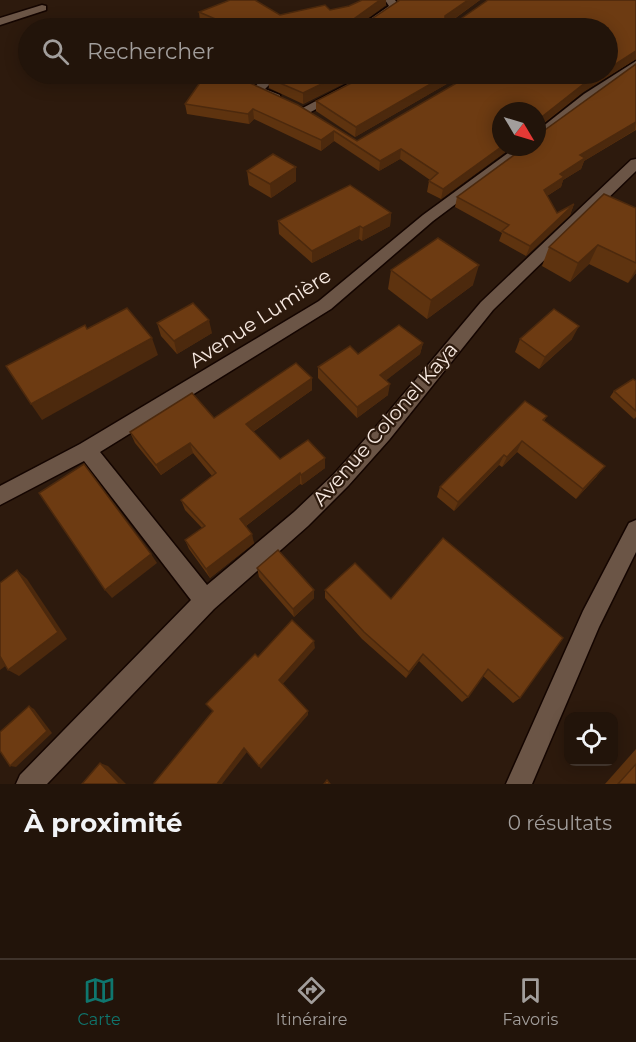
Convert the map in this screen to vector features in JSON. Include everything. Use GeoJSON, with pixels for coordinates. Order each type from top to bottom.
{"type":"FeatureCollection","features":[{"type":"Feature","properties":{"kind":"street"},"geometry":{"type":"LineString","coordinates":[[378,18],[395,7],[388,1],[390,0]]}},
{"type":"Feature","properties":{"kind":"street"},"geometry":{"type":"LineString","coordinates":[[0,22],[42,8]]}},
{"type":"Feature","properties":{"kind":"street"},"geometry":{"type":"LineString","coordinates":[[618,76],[636,64]]}},
{"type":"Feature","properties":{"kind":"street"},"geometry":{"type":"LineString","coordinates":[[263,84],[257,90],[299,109],[353,84]]}},
{"type":"Feature","properties":{"kind":"street"},"geometry":{"type":"LineString","coordinates":[[546,130],[607,84]]}},
{"type":"Feature","properties":{"kind":"street","name":"Avenue Lumière"},"geometry":{"type":"LineString","coordinates":[[0,496],[87,450],[325,304],[428,218],[513,156]]}},
{"type":"Feature","properties":{"kind":"street","name":"Avenue Colonel Kaya"},"geometry":{"type":"LineString","coordinates":[[29,784],[206,601],[301,519],[341,480],[382,434],[487,306],[636,163]]}},
{"type":"Feature","properties":{"kind":"street"},"geometry":{"type":"LineString","coordinates":[[87,450],[206,601]]}},
{"type":"Feature","properties":{"kind":"street"},"geometry":{"type":"LineString","coordinates":[[519,784],[591,619],[636,530]]}},
{"type":"Feature","properties":{"kind":"building"},"geometry":{"type":"Polygon","coordinates":[[[230,0],[255,0],[280,15],[325,5],[330,10],[349,6],[362,0],[380,0],[355,18],[213,18],[199,12],[230,0]]]}},
{"type":"Feature","properties":{"kind":"building"},"geometry":{"type":"Polygon","coordinates":[[[400,0],[468,0],[445,18],[373,18],[400,0]]]}},
{"type":"Feature","properties":{"kind":"building"},"geometry":{"type":"Polygon","coordinates":[[[488,0],[636,0],[636,51],[618,63],[618,18],[462,18],[488,0]]]}},
{"type":"Feature","properties":{"kind":"building"},"geometry":{"type":"Polygon","coordinates":[[[636,64],[636,122],[580,155],[585,158],[560,174],[564,177],[544,190],[557,213],[574,204],[530,246],[502,231],[509,225],[457,197],[513,156],[546,156],[546,129],[608,84],[618,84],[618,77],[636,64]]]}},
{"type":"Feature","properties":{"kind":"building"},"geometry":{"type":"Polygon","coordinates":[[[199,84],[252,84],[298,105],[357,141],[455,84],[583,84],[546,113],[546,102],[492,102],[492,154],[443,189],[429,181],[438,173],[401,149],[380,161],[334,131],[321,140],[253,109],[248,114],[185,104],[199,84]]]}},
{"type":"Feature","properties":{"kind":"building"},"geometry":{"type":"Polygon","coordinates":[[[282,84],[321,84],[303,93],[282,84]]]}},
{"type":"Feature","properties":{"kind":"building"},"geometry":{"type":"Polygon","coordinates":[[[349,84],[431,84],[356,127],[316,101],[349,84]]]}},
{"type":"Feature","properties":{"kind":"building"},"geometry":{"type":"Polygon","coordinates":[[[273,154],[296,167],[270,184],[247,171],[273,154]]]}},
{"type":"Feature","properties":{"kind":"building"},"geometry":{"type":"Polygon","coordinates":[[[350,185],[391,213],[312,251],[278,221],[350,185]]]}},
{"type":"Feature","properties":{"kind":"building"},"geometry":{"type":"Polygon","coordinates":[[[604,194],[636,208],[636,263],[598,245],[578,263],[549,247],[604,194]]]}},
{"type":"Feature","properties":{"kind":"building"},"geometry":{"type":"Polygon","coordinates":[[[438,238],[479,265],[431,300],[391,270],[438,238]]]}},
{"type":"Feature","properties":{"kind":"building"},"geometry":{"type":"Polygon","coordinates":[[[193,303],[209,320],[174,341],[157,323],[193,303]]]}},
{"type":"Feature","properties":{"kind":"building"},"geometry":{"type":"Polygon","coordinates":[[[127,308],[152,338],[31,404],[6,366],[85,325],[87,329],[127,308]]]}},
{"type":"Feature","properties":{"kind":"building"},"geometry":{"type":"Polygon","coordinates":[[[554,309],[579,326],[545,357],[520,339],[554,309]]]}},
{"type":"Feature","properties":{"kind":"building"},"geometry":{"type":"Polygon","coordinates":[[[399,325],[423,343],[380,375],[390,384],[357,407],[318,367],[350,346],[358,354],[399,325]]]}},
{"type":"Feature","properties":{"kind":"building"},"geometry":{"type":"Polygon","coordinates":[[[296,363],[312,378],[246,424],[280,459],[308,440],[325,458],[301,475],[300,473],[240,519],[252,534],[206,569],[185,540],[205,526],[181,500],[216,473],[190,443],[156,465],[130,432],[192,393],[214,418],[296,363]]]}},
{"type":"Feature","properties":{"kind":"building"},"geometry":{"type":"Polygon","coordinates":[[[633,379],[636,381],[636,411],[614,391],[633,379]]]}},
{"type":"Feature","properties":{"kind":"building"},"geometry":{"type":"Polygon","coordinates":[[[525,401],[547,416],[543,420],[605,466],[583,489],[522,441],[507,457],[504,455],[458,502],[440,487],[525,401]]]}},
{"type":"Feature","properties":{"kind":"building"},"geometry":{"type":"Polygon","coordinates":[[[84,464],[151,554],[105,590],[39,493],[84,464]]]}},
{"type":"Feature","properties":{"kind":"building"},"geometry":{"type":"Polygon","coordinates":[[[443,538],[563,638],[520,698],[488,669],[468,697],[423,654],[409,672],[364,632],[325,590],[355,563],[391,599],[443,538]]]}},
{"type":"Feature","properties":{"kind":"building"},"geometry":{"type":"Polygon","coordinates":[[[278,550],[314,590],[293,609],[257,568],[278,550]]]}},
{"type":"Feature","properties":{"kind":"building"},"geometry":{"type":"Polygon","coordinates":[[[17,570],[58,632],[8,670],[0,656],[0,583],[17,570]]]}},
{"type":"Feature","properties":{"kind":"building"},"geometry":{"type":"Polygon","coordinates":[[[292,620],[314,641],[279,680],[308,711],[259,766],[244,748],[217,784],[155,784],[213,711],[206,704],[255,654],[258,657],[292,620]]]}},
{"type":"Feature","properties":{"kind":"building"},"geometry":{"type":"Polygon","coordinates":[[[29,706],[47,731],[10,766],[0,751],[0,732],[29,706]]]}},
{"type":"Feature","properties":{"kind":"building"},"geometry":{"type":"Polygon","coordinates":[[[100,763],[120,784],[82,784],[100,763]]]}},
{"type":"Feature","properties":{"kind":"building"},"geometry":{"type":"Polygon","coordinates":[[[636,764],[636,784],[618,784],[636,764]]]}}]}
